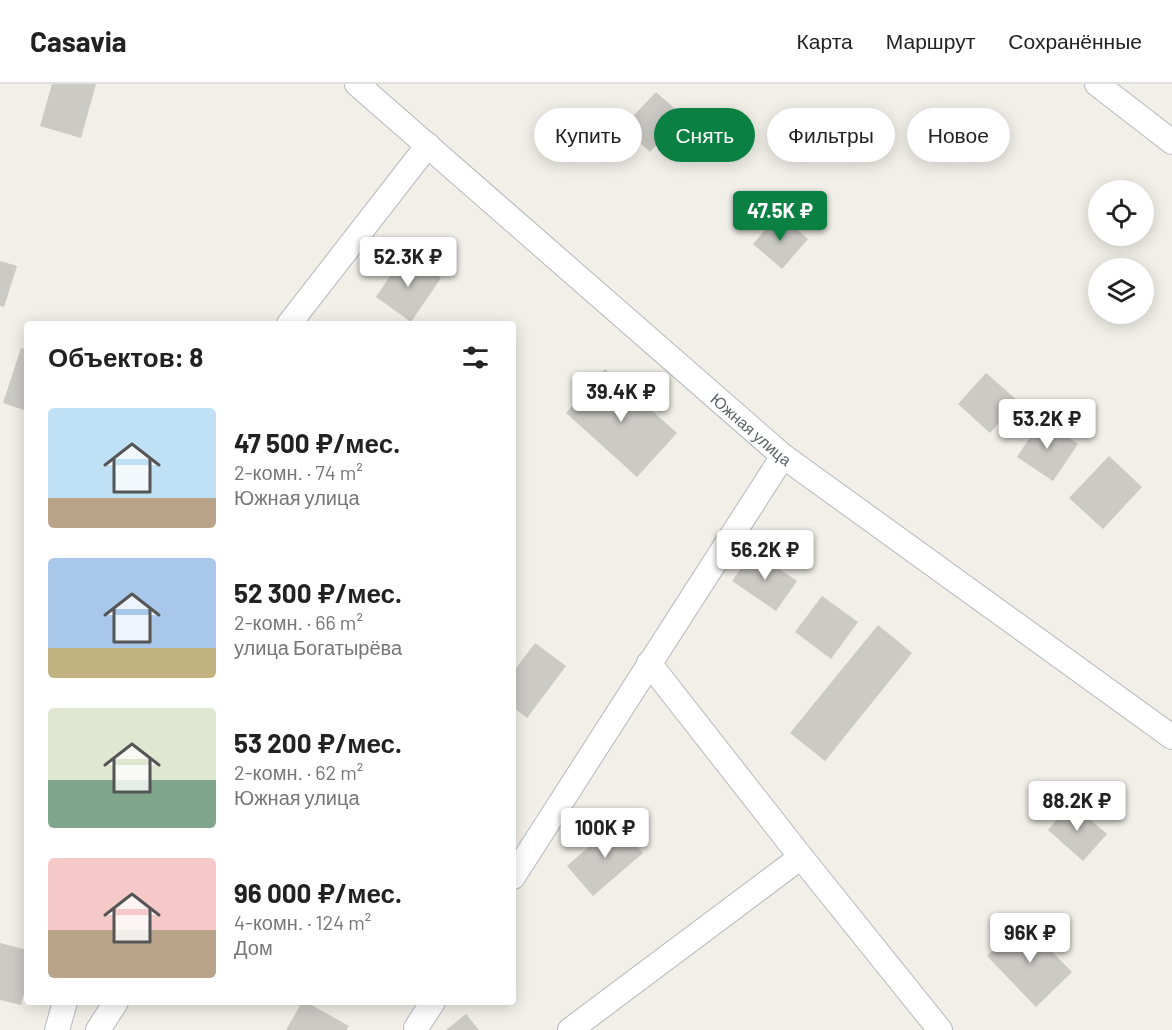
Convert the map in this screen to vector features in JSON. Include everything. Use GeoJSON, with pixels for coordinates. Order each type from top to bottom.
{"type":"FeatureCollection","features":[{"type":"Feature","properties":{"kind":"street","name":"Южная улица"},"geometry":{"type":"LineString","coordinates":[[357,84],[783,456],[1172,737]]}},
{"type":"Feature","properties":{"kind":"street"},"geometry":{"type":"LineString","coordinates":[[1097,84],[1172,142]]}},
{"type":"Feature","properties":{"kind":"street"},"geometry":{"type":"LineString","coordinates":[[291,321],[428,146]]}},
{"type":"Feature","properties":{"kind":"street"},"geometry":{"type":"LineString","coordinates":[[516,872],[783,456]]}},
{"type":"Feature","properties":{"kind":"street"},"geometry":{"type":"LineString","coordinates":[[649,663],[940,1030]]}},
{"type":"Feature","properties":{"kind":"street"},"geometry":{"type":"LineString","coordinates":[[570,1030],[801,857]]}},
{"type":"Feature","properties":{"kind":"street"},"geometry":{"type":"LineString","coordinates":[[57,1030],[64,1005]]}},
{"type":"Feature","properties":{"kind":"street"},"geometry":{"type":"LineString","coordinates":[[98,1030],[114,1005]]}},
{"type":"Feature","properties":{"kind":"street"},"geometry":{"type":"LineString","coordinates":[[416,1028],[431,1005]]}},
{"type":"Feature","properties":{"kind":"building"},"geometry":{"type":"Polygon","coordinates":[[[52,84],[96,84],[81,138],[40,126],[52,84]]]}},
{"type":"Feature","properties":{"kind":"building"},"geometry":{"type":"Polygon","coordinates":[[[656,92],[674,108],[654,108],[654,148],[650,152],[642,145],[641,108],[656,92]]]}},
{"type":"Feature","properties":{"kind":"building"},"geometry":{"type":"Polygon","coordinates":[[[779,214],[808,239],[782,269],[753,244],[779,214]]]}},
{"type":"Feature","properties":{"kind":"building"},"geometry":{"type":"Polygon","coordinates":[[[405,254],[441,278],[412,321],[376,297],[405,254]]]}},
{"type":"Feature","properties":{"kind":"building"},"geometry":{"type":"Polygon","coordinates":[[[0,261],[17,266],[4,307],[0,306],[0,261]]]}},
{"type":"Feature","properties":{"kind":"building"},"geometry":{"type":"Polygon","coordinates":[[[21,348],[24,349],[24,410],[3,403],[21,348]]]}},
{"type":"Feature","properties":{"kind":"building"},"geometry":{"type":"Polygon","coordinates":[[[605,369],[677,433],[637,477],[566,413],[605,369]]]}},
{"type":"Feature","properties":{"kind":"building"},"geometry":{"type":"Polygon","coordinates":[[[986,373],[1018,401],[990,433],[958,404],[986,373]]]}},
{"type":"Feature","properties":{"kind":"building"},"geometry":{"type":"Polygon","coordinates":[[[1042,419],[1078,444],[1053,481],[1017,457],[1042,419]]]}},
{"type":"Feature","properties":{"kind":"building"},"geometry":{"type":"Polygon","coordinates":[[[1109,456],[1142,487],[1103,529],[1069,498],[1109,456]]]}},
{"type":"Feature","properties":{"kind":"building"},"geometry":{"type":"Polygon","coordinates":[[[753,551],[797,581],[776,611],[732,581],[753,551]]]}},
{"type":"Feature","properties":{"kind":"building"},"geometry":{"type":"Polygon","coordinates":[[[822,596],[858,622],[831,659],[795,632],[822,596]]]}},
{"type":"Feature","properties":{"kind":"building"},"geometry":{"type":"Polygon","coordinates":[[[878,625],[912,653],[825,761],[790,733],[878,625]]]}},
{"type":"Feature","properties":{"kind":"building"},"geometry":{"type":"Polygon","coordinates":[[[535,643],[566,666],[527,718],[516,709],[516,668],[535,643]]]}},
{"type":"Feature","properties":{"kind":"building"},"geometry":{"type":"Polygon","coordinates":[[[1071,803],[1107,834],[1083,861],[1048,830],[1071,803]]]}},
{"type":"Feature","properties":{"kind":"building"},"geometry":{"type":"Polygon","coordinates":[[[616,823],[643,853],[593,896],[567,866],[616,823]]]}},
{"type":"Feature","properties":{"kind":"building"},"geometry":{"type":"Polygon","coordinates":[[[1023,922],[1072,972],[1036,1007],[987,956],[1023,922]]]}},
{"type":"Feature","properties":{"kind":"building"},"geometry":{"type":"Polygon","coordinates":[[[0,943],[24,949],[24,993],[21,1005],[0,1000],[0,943]]]}},
{"type":"Feature","properties":{"kind":"building"},"geometry":{"type":"Polygon","coordinates":[[[300,1005],[311,1005],[349,1026],[346,1030],[286,1030],[300,1005]]]}},
{"type":"Feature","properties":{"kind":"building"},"geometry":{"type":"Polygon","coordinates":[[[466,1014],[479,1030],[446,1030],[466,1014]]]}}]}
